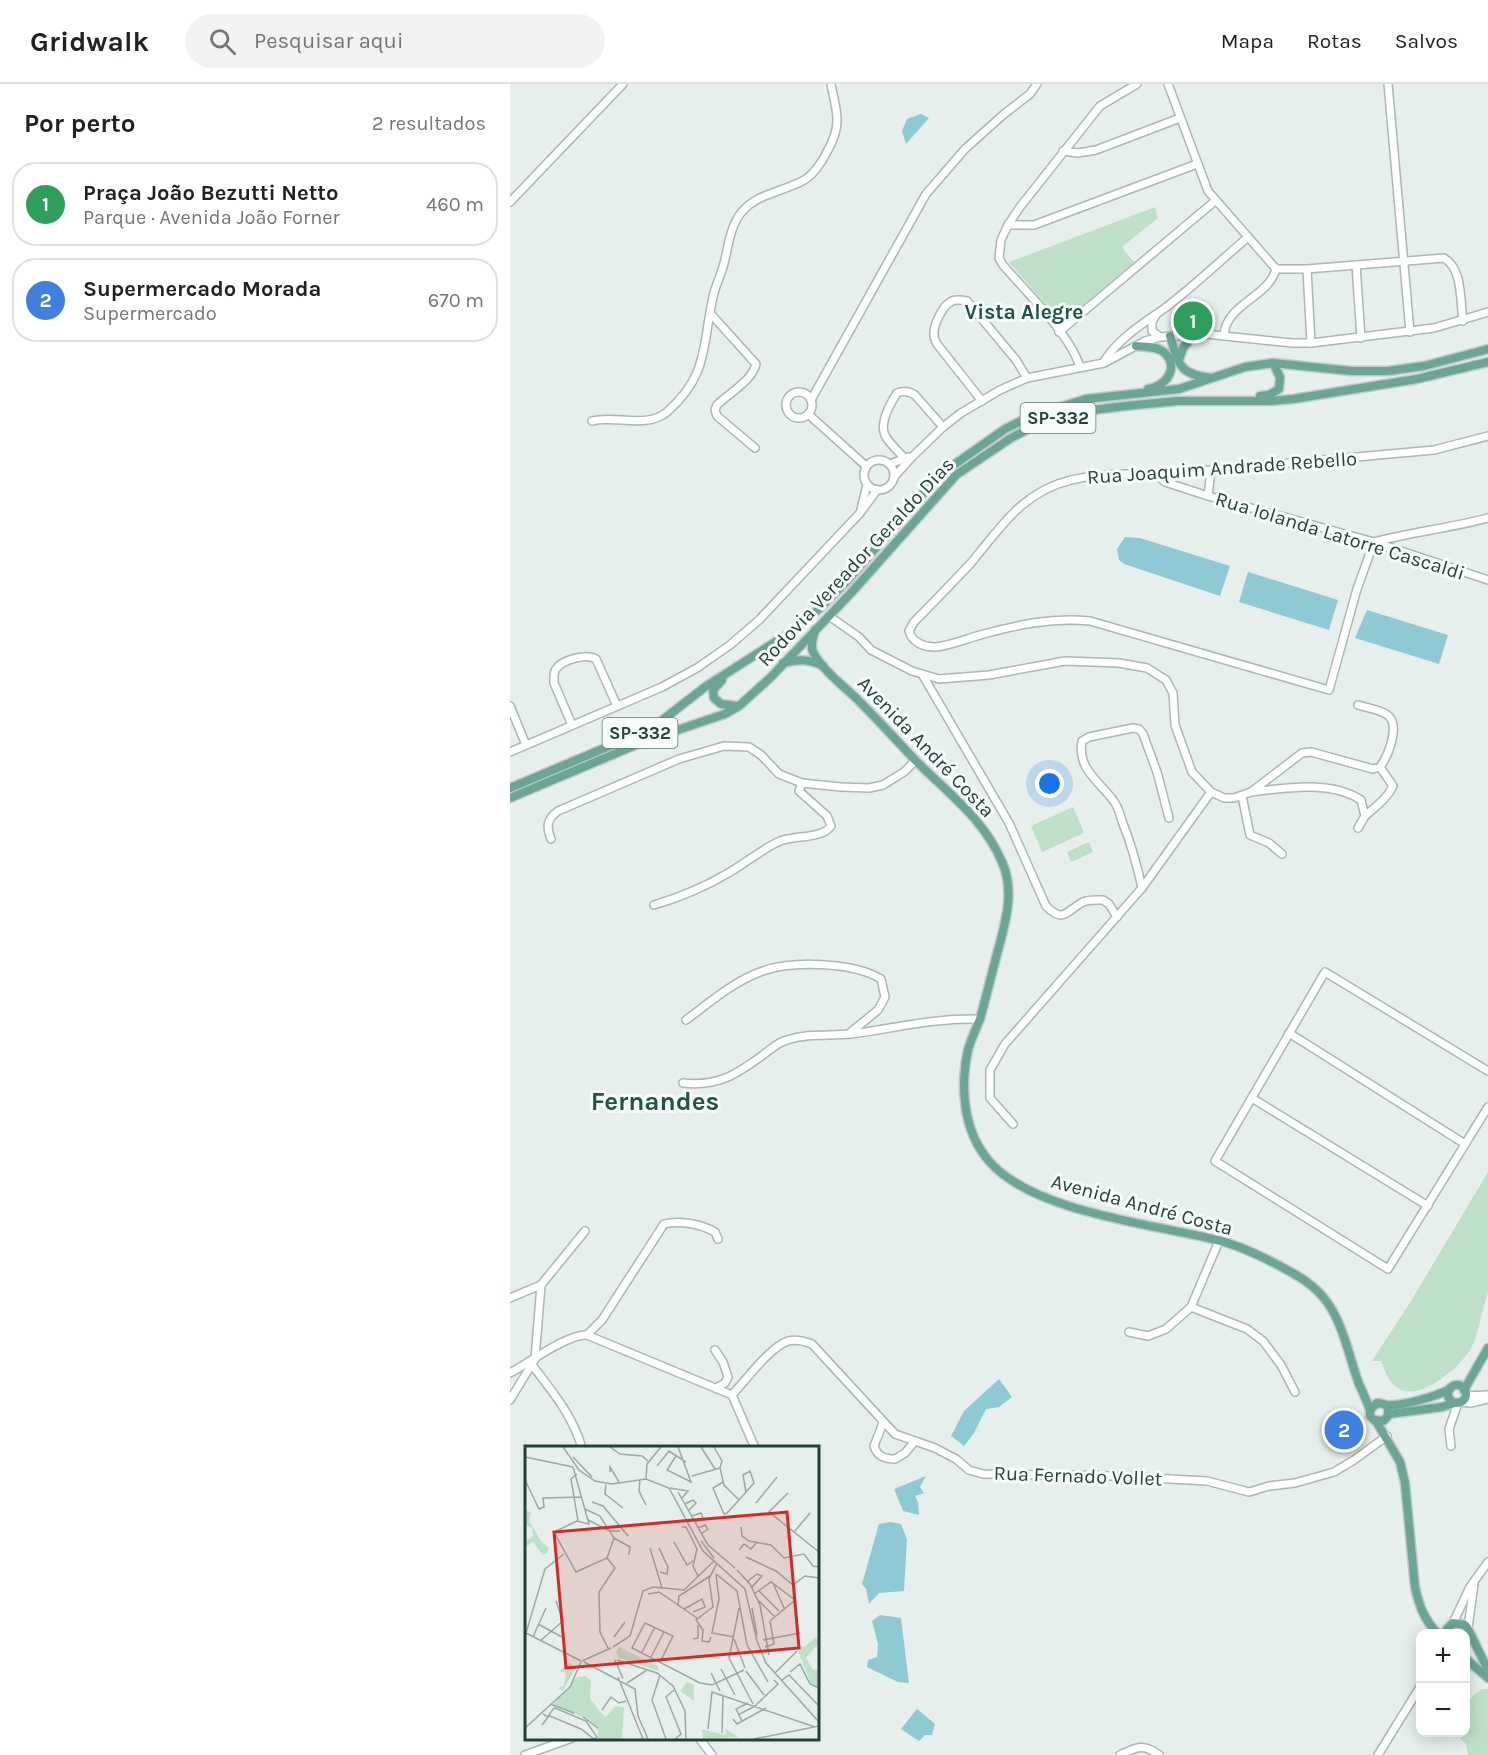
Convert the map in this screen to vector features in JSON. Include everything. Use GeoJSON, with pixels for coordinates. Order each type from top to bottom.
{"type":"FeatureCollection","features":[{"type":"Feature","properties":{"kind":"main road"},"geometry":{"type":"LineString","coordinates":[[1179,360],[1183,348],[1194,334]]}},
{"type":"Feature","properties":{"kind":"main road"},"geometry":{"type":"LineString","coordinates":[[1165,336],[1187,373],[1214,379]]}},
{"type":"Feature","properties":{"kind":"main road"},"geometry":{"type":"LineString","coordinates":[[1132,395],[1140,390],[1160,386],[1169,375],[1170,366],[1165,353],[1159,349],[1136,346]]}},
{"type":"Feature","properties":{"kind":"main road","name":"Rodovia Vereador Geraldo Dias"},"geometry":{"type":"LineString","coordinates":[[510,788],[638,734],[660,722],[733,668],[794,630],[849,579],[938,476],[1005,429],[1056,407],[1086,399],[1179,389],[1245,367],[1273,363],[1351,371],[1388,371],[1424,366],[1488,349]]}},
{"type":"Feature","properties":{"kind":"main road","name":"Rodovia Vereador Geraldo Dias"},"geometry":{"type":"LineString","coordinates":[[510,798],[645,741],[725,714],[739,706],[829,616],[956,475],[1011,438],[1057,418],[1086,411],[1178,401],[1269,401],[1417,379],[1488,362]]}},
{"type":"Feature","properties":{"kind":"main road"},"geometry":{"type":"LineString","coordinates":[[1245,401],[1252,397],[1269,395],[1279,389],[1280,377],[1273,363]]}},
{"type":"Feature","properties":{"kind":"main road","name":"Avenida André Costa"},"geometry":{"type":"LineString","coordinates":[[815,630],[812,651],[825,667],[979,823],[1004,866],[1009,902],[1007,913],[965,1065],[965,1100],[971,1130],[988,1161],[1020,1187],[1042,1197],[1092,1212],[1219,1240],[1275,1263],[1300,1277],[1316,1288],[1337,1319],[1370,1410],[1370,1416],[1384,1413]]}},
{"type":"Feature","properties":{"kind":"main road"},"geometry":{"type":"LineString","coordinates":[[783,664],[801,660],[825,667]]}},
{"type":"Feature","properties":{"kind":"main road"},"geometry":{"type":"LineString","coordinates":[[733,668],[715,686],[713,694],[721,704],[739,706]]}},
{"type":"Feature","properties":{"kind":"main road"},"geometry":{"type":"LineString","coordinates":[[1370,1410],[1374,1404],[1384,1413],[1442,1407],[1460,1399],[1488,1348]]}},
{"type":"Feature","properties":{"kind":"main road"},"geometry":{"type":"LineString","coordinates":[[1384,1413],[1440,1395],[1479,1366]]}},
{"type":"Feature","properties":{"kind":"main road"},"geometry":{"type":"LineString","coordinates":[[1453,1387],[1460,1386],[1460,1399]]}},
{"type":"Feature","properties":{"kind":"main road"},"geometry":{"type":"LineString","coordinates":[[1453,1387],[1448,1397],[1460,1399]]}},
{"type":"Feature","properties":{"kind":"main road"},"geometry":{"type":"LineString","coordinates":[[1363,1392],[1384,1413],[1386,1435],[1400,1462],[1405,1483],[1415,1587],[1425,1617],[1434,1629]]}},
{"type":"Feature","properties":{"kind":"main road"},"geometry":{"type":"LineString","coordinates":[[1425,1617],[1433,1623],[1450,1627],[1461,1623],[1468,1629]]}},
{"type":"Feature","properties":{"kind":"main road"},"geometry":{"type":"LineString","coordinates":[[1470,1632],[1488,1670]]}},
{"type":"Feature","properties":{"kind":"main road"},"geometry":{"type":"LineString","coordinates":[[1470,1662],[1488,1678]]}},
{"type":"Feature","properties":{"kind":"street"},"geometry":{"type":"LineString","coordinates":[[510,202],[623,84]]}},
{"type":"Feature","properties":{"kind":"street"},"geometry":{"type":"LineString","coordinates":[[592,421],[603,418],[653,420],[665,414],[682,397],[697,374],[703,358],[710,313],[738,216],[754,201],[808,177],[822,161],[831,145],[837,121],[831,84]]}},
{"type":"Feature","properties":{"kind":"street"},"geometry":{"type":"LineString","coordinates":[[818,388],[790,395],[786,405],[790,414],[794,417],[804,417],[811,410],[811,400],[818,388],[926,194],[965,148],[1030,94],[1037,84]]}},
{"type":"Feature","properties":{"kind":"street"},"geometry":{"type":"LineString","coordinates":[[1080,367],[1076,353],[999,258],[1000,240],[1008,225],[1063,151],[1100,106],[1137,84]]}},
{"type":"Feature","properties":{"kind":"street"},"geometry":{"type":"LineString","coordinates":[[1167,84],[1208,191],[1276,269],[1307,269],[1444,258],[1451,262],[1457,277],[1463,321]]}},
{"type":"Feature","properties":{"kind":"street"},"geometry":{"type":"LineString","coordinates":[[1388,84],[1410,332]]}},
{"type":"Feature","properties":{"kind":"street"},"geometry":{"type":"LineString","coordinates":[[1063,151],[1078,153],[1096,150],[1180,118]]}},
{"type":"Feature","properties":{"kind":"street"},"geometry":{"type":"LineString","coordinates":[[1008,225],[1034,225],[1197,164]]}},
{"type":"Feature","properties":{"kind":"street"},"geometry":{"type":"LineString","coordinates":[[1059,332],[1215,201]]}},
{"type":"Feature","properties":{"kind":"street"},"geometry":{"type":"LineString","coordinates":[[1104,363],[1111,351],[1247,238]]}},
{"type":"Feature","properties":{"kind":"street"},"geometry":{"type":"LineString","coordinates":[[1356,265],[1361,338]]}},
{"type":"Feature","properties":{"kind":"street"},"geometry":{"type":"LineString","coordinates":[[1224,335],[1227,321],[1266,286],[1275,276],[1276,269]]}},
{"type":"Feature","properties":{"kind":"street"},"geometry":{"type":"LineString","coordinates":[[1307,269],[1311,343]]}},
{"type":"Feature","properties":{"kind":"street"},"geometry":{"type":"LineString","coordinates":[[982,401],[937,344],[934,336],[935,327],[945,307],[952,301],[959,299],[967,302],[1016,360],[1027,378]]}},
{"type":"Feature","properties":{"kind":"street"},"geometry":{"type":"LineString","coordinates":[[510,752],[662,687],[689,673],[730,645],[759,620],[860,513],[877,490],[889,486],[908,458],[943,427],[1000,390],[1027,378],[1104,363],[1145,341],[1165,336],[1224,335],[1311,343],[1410,332],[1463,321],[1488,312]]}},
{"type":"Feature","properties":{"kind":"street"},"geometry":{"type":"LineString","coordinates":[[710,313],[756,364],[747,379],[714,410],[717,416],[755,448]]}},
{"type":"Feature","properties":{"kind":"street"},"geometry":{"type":"LineString","coordinates":[[1157,313],[1151,327],[1152,331],[1165,336]]}},
{"type":"Feature","properties":{"kind":"street"},"geometry":{"type":"LineString","coordinates":[[1142,325],[1141,330],[1145,341]]}},
{"type":"Feature","properties":{"kind":"street"},"geometry":{"type":"LineString","coordinates":[[908,458],[886,437],[883,430],[884,422],[897,393],[910,391],[943,427]]}},
{"type":"Feature","properties":{"kind":"street"},"geometry":{"type":"LineString","coordinates":[[804,393],[811,400]]}},
{"type":"Feature","properties":{"kind":"street"},"geometry":{"type":"LineString","coordinates":[[808,414],[866,466]]}},
{"type":"Feature","properties":{"kind":"street","name":"Rua Joaquim Andrade Rebello"},"geometry":{"type":"LineString","coordinates":[[1374,542],[1329,690],[1090,621],[1067,619],[1032,622],[935,647],[917,642],[910,636],[909,631],[914,622],[970,564],[1019,506],[1043,489],[1071,480],[1106,475],[1159,477],[1166,474],[1434,450],[1488,436]]}},
{"type":"Feature","properties":{"kind":"street"},"geometry":{"type":"LineString","coordinates":[[890,464],[908,458]]}},
{"type":"Feature","properties":{"kind":"street"},"geometry":{"type":"LineString","coordinates":[[860,513],[867,485],[863,476],[866,466],[878,459],[884,460],[890,464],[894,477]]}},
{"type":"Feature","properties":{"kind":"street"},"geometry":{"type":"LineString","coordinates":[[1208,496],[1211,471]]}},
{"type":"Feature","properties":{"kind":"street","name":"Rua Iolanda Latorre Cascaldi"},"geometry":{"type":"LineString","coordinates":[[1159,477],[1165,482],[1208,496],[1374,542],[1488,580]]}},
{"type":"Feature","properties":{"kind":"street"},"geometry":{"type":"LineString","coordinates":[[867,485],[877,490]]}},
{"type":"Feature","properties":{"kind":"street"},"geometry":{"type":"LineString","coordinates":[[1374,542],[1488,518]]}},
{"type":"Feature","properties":{"kind":"street"},"geometry":{"type":"LineString","coordinates":[[829,616],[860,638],[871,650],[912,671],[939,679],[989,675],[1065,661],[1119,663],[1148,668],[1166,680],[1173,693],[1175,724],[1192,772],[1210,792],[1224,798],[1242,796],[1251,792],[1302,753],[1311,752],[1373,769],[1380,767],[1390,748],[1393,736],[1391,719],[1388,714],[1358,705]]}},
{"type":"Feature","properties":{"kind":"street"},"geometry":{"type":"LineString","coordinates":[[573,725],[553,677],[555,670],[560,666],[584,655],[590,655],[596,659],[617,706]]}},
{"type":"Feature","properties":{"kind":"street"},"geometry":{"type":"LineString","coordinates":[[922,674],[1009,823],[1046,906],[1054,914],[1060,916],[1069,913],[1084,902],[1103,900],[1109,904],[1117,918]]}},
{"type":"Feature","properties":{"kind":"street"},"geometry":{"type":"LineString","coordinates":[[510,706],[526,745]]}},
{"type":"Feature","properties":{"kind":"street"},"geometry":{"type":"LineString","coordinates":[[1142,888],[1132,846],[1114,801],[1091,776],[1084,764],[1080,750],[1082,741],[1089,737],[1139,729],[1157,772],[1169,818]]}},
{"type":"Feature","properties":{"kind":"street"},"geometry":{"type":"LineString","coordinates":[[551,839],[547,829],[548,821],[558,811],[679,759],[724,746],[749,747],[761,755],[779,774],[802,783],[869,788],[884,785],[904,772],[916,760]]}},
{"type":"Feature","properties":{"kind":"street"},"geometry":{"type":"LineString","coordinates":[[1358,828],[1365,816],[1380,803],[1393,786],[1380,767]]}},
{"type":"Feature","properties":{"kind":"street"},"geometry":{"type":"LineString","coordinates":[[654,905],[701,888],[731,872],[768,846],[791,837],[818,835],[828,830],[831,826],[827,816],[799,791],[802,783]]}},
{"type":"Feature","properties":{"kind":"street"},"geometry":{"type":"LineString","coordinates":[[1251,792],[1314,788],[1340,791],[1359,798],[1365,816]]}},
{"type":"Feature","properties":{"kind":"street"},"geometry":{"type":"LineString","coordinates":[[1012,1124],[990,1098],[990,1070],[1005,1044],[1142,888],[1210,792]]}},
{"type":"Feature","properties":{"kind":"street"},"geometry":{"type":"LineString","coordinates":[[1242,796],[1250,835],[1269,843],[1282,854]]}},
{"type":"Feature","properties":{"kind":"street"},"geometry":{"type":"LineString","coordinates":[[686,1020],[726,991],[760,972],[794,966],[830,964],[869,972],[881,979],[885,997],[878,1010],[849,1034]]}},
{"type":"Feature","properties":{"kind":"street"},"geometry":{"type":"LineString","coordinates":[[1488,1071],[1325,972],[1215,1161],[1388,1269],[1488,1107]]}},
{"type":"Feature","properties":{"kind":"street"},"geometry":{"type":"LineString","coordinates":[[683,1083],[700,1085],[735,1075],[783,1041],[798,1036],[849,1034],[909,1023],[979,1019]]}},
{"type":"Feature","properties":{"kind":"street"},"geometry":{"type":"LineString","coordinates":[[1289,1034],[1465,1144]]}},
{"type":"Feature","properties":{"kind":"street"},"geometry":{"type":"LineString","coordinates":[[1252,1098],[1428,1206]]}},
{"type":"Feature","properties":{"kind":"street"},"geometry":{"type":"LineString","coordinates":[[510,1373],[534,1362],[565,1341],[583,1335],[602,1320],[664,1224],[671,1222],[700,1226],[715,1232],[718,1239]]}},
{"type":"Feature","properties":{"kind":"street"},"geometry":{"type":"LineString","coordinates":[[510,1299],[541,1285],[585,1232]]}},
{"type":"Feature","properties":{"kind":"street"},"geometry":{"type":"LineString","coordinates":[[1129,1332],[1148,1336],[1157,1333],[1166,1329],[1191,1307],[1219,1240]]}},
{"type":"Feature","properties":{"kind":"street"},"geometry":{"type":"LineString","coordinates":[[510,1400],[534,1362],[541,1285]]}},
{"type":"Feature","properties":{"kind":"street"},"geometry":{"type":"LineString","coordinates":[[1191,1307],[1247,1329],[1263,1341],[1281,1365],[1295,1392]]}},
{"type":"Feature","properties":{"kind":"street"},"geometry":{"type":"LineString","coordinates":[[583,1335],[732,1395],[754,1446]]}},
{"type":"Feature","properties":{"kind":"street","name":"Rua Fernado Vollet"},"geometry":{"type":"LineString","coordinates":[[732,1395],[776,1348],[786,1342],[804,1341],[812,1344],[895,1434],[935,1448],[956,1459],[969,1470],[983,1474],[1115,1476],[1207,1481],[1249,1492],[1269,1486],[1295,1484],[1334,1472],[1354,1460],[1386,1435]]}},
{"type":"Feature","properties":{"kind":"street"},"geometry":{"type":"LineString","coordinates":[[715,1350],[723,1362],[728,1377],[725,1383],[716,1388]]}},
{"type":"Feature","properties":{"kind":"street"},"geometry":{"type":"LineString","coordinates":[[534,1362],[567,1411],[581,1446]]}},
{"type":"Feature","properties":{"kind":"street"},"geometry":{"type":"LineString","coordinates":[[1451,1446],[1449,1429],[1460,1399],[1471,1403],[1488,1397]]}},
{"type":"Feature","properties":{"kind":"street"},"geometry":{"type":"LineString","coordinates":[[883,1423],[874,1446],[876,1452],[882,1457],[895,1459],[905,1453],[915,1441]]}},
{"type":"Feature","properties":{"kind":"street"},"geometry":{"type":"LineString","coordinates":[[1450,1627],[1470,1587],[1488,1562]]}},
{"type":"Feature","properties":{"kind":"street"},"geometry":{"type":"LineString","coordinates":[[1469,1629],[1474,1584]]}},
{"type":"Feature","properties":{"kind":"street"},"geometry":{"type":"LineString","coordinates":[[1378,1755],[1416,1693]]}},
{"type":"Feature","properties":{"kind":"street"},"geometry":{"type":"LineString","coordinates":[[525,1755],[566,1740]]}},
{"type":"Feature","properties":{"kind":"street"},"geometry":{"type":"LineString","coordinates":[[701,1740],[712,1755]]}},
{"type":"Feature","properties":{"kind":"street"},"geometry":{"type":"LineString","coordinates":[[1120,1755],[1137,1746],[1149,1747],[1159,1755]]}},
{"type":"Feature","properties":{"kind":"green space"},"geometry":{"type":"Polygon","coordinates":[[[1155,207],[1158,218],[1122,247],[1134,262],[1067,319],[1060,320],[1056,317],[1009,262],[1155,207]]]}},
{"type":"Feature","properties":{"kind":"green space"},"geometry":{"type":"Polygon","coordinates":[[[1193,315],[1206,328],[1178,329],[1193,315]]]}},
{"type":"Feature","properties":{"kind":"green space"},"geometry":{"type":"Polygon","coordinates":[[[1073,807],[1084,833],[1042,852],[1031,826],[1073,807]]]}},
{"type":"Feature","properties":{"kind":"green space"},"geometry":{"type":"Polygon","coordinates":[[[1089,842],[1093,852],[1071,862],[1067,852],[1089,842]]]}},
{"type":"Feature","properties":{"kind":"green space"},"geometry":{"type":"Polygon","coordinates":[[[1488,1172],[1488,1293],[1473,1343],[1465,1357],[1438,1381],[1417,1391],[1398,1388],[1390,1380],[1381,1361],[1372,1361],[1411,1301],[1488,1172]]]}},
{"type":"Feature","properties":{"kind":"green space"},"geometry":{"type":"Polygon","coordinates":[[[1482,1689],[1488,1689],[1488,1755],[1468,1755],[1466,1744],[1459,1737],[1470,1737],[1470,1700],[1482,1689]]]}},
{"type":"Feature","properties":{"kind":"water"},"geometry":{"type":"Polygon","coordinates":[[[921,114],[929,118],[906,144],[902,131],[907,119],[921,114]]]}},
{"type":"Feature","properties":{"kind":"water"},"geometry":{"type":"Polygon","coordinates":[[[1125,537],[1140,538],[1230,566],[1220,596],[1124,564],[1119,560],[1117,549],[1125,537]]]}},
{"type":"Feature","properties":{"kind":"water"},"geometry":{"type":"Polygon","coordinates":[[[1248,572],[1338,600],[1329,630],[1239,602],[1248,572]]]}},
{"type":"Feature","properties":{"kind":"water"},"geometry":{"type":"Polygon","coordinates":[[[1367,610],[1448,635],[1439,664],[1355,638],[1367,610]]]}},
{"type":"Feature","properties":{"kind":"water"},"geometry":{"type":"Polygon","coordinates":[[[999,1379],[1012,1397],[999,1407],[986,1409],[974,1433],[964,1446],[951,1436],[964,1411],[999,1379]]]}},
{"type":"Feature","properties":{"kind":"water"},"geometry":{"type":"Polygon","coordinates":[[[926,1476],[920,1487],[924,1493],[915,1496],[919,1515],[903,1511],[894,1489],[926,1476]]]}},
{"type":"Feature","properties":{"kind":"water"},"geometry":{"type":"Polygon","coordinates":[[[890,1522],[901,1524],[907,1539],[904,1591],[879,1593],[869,1604],[866,1589],[862,1584],[879,1524],[890,1522]]]}},
{"type":"Feature","properties":{"kind":"water"},"geometry":{"type":"Polygon","coordinates":[[[880,1615],[901,1618],[909,1683],[898,1682],[867,1667],[868,1660],[877,1657],[878,1644],[872,1621],[880,1615]]]}},
{"type":"Feature","properties":{"kind":"water"},"geometry":{"type":"Polygon","coordinates":[[[917,1709],[935,1724],[932,1735],[925,1735],[919,1741],[901,1729],[917,1709]]]}},
{"type":"Feature","properties":{"kind":"place","name":"Praça João Bezutti Netto"},"geometry":{"type":"Point","coordinates":[1193,321]}},
{"type":"Feature","properties":{"kind":"place","name":"Supermercado Morada"},"geometry":{"type":"Point","coordinates":[1344,1430]}},
{"type":"Feature","properties":{"kind":"district","name":"Vista Alegre"},"geometry":{"type":"Point","coordinates":[1024,312]}},
{"type":"Feature","properties":{"kind":"district","name":"Fernandes"},"geometry":{"type":"Point","coordinates":[655,1101]}}]}
